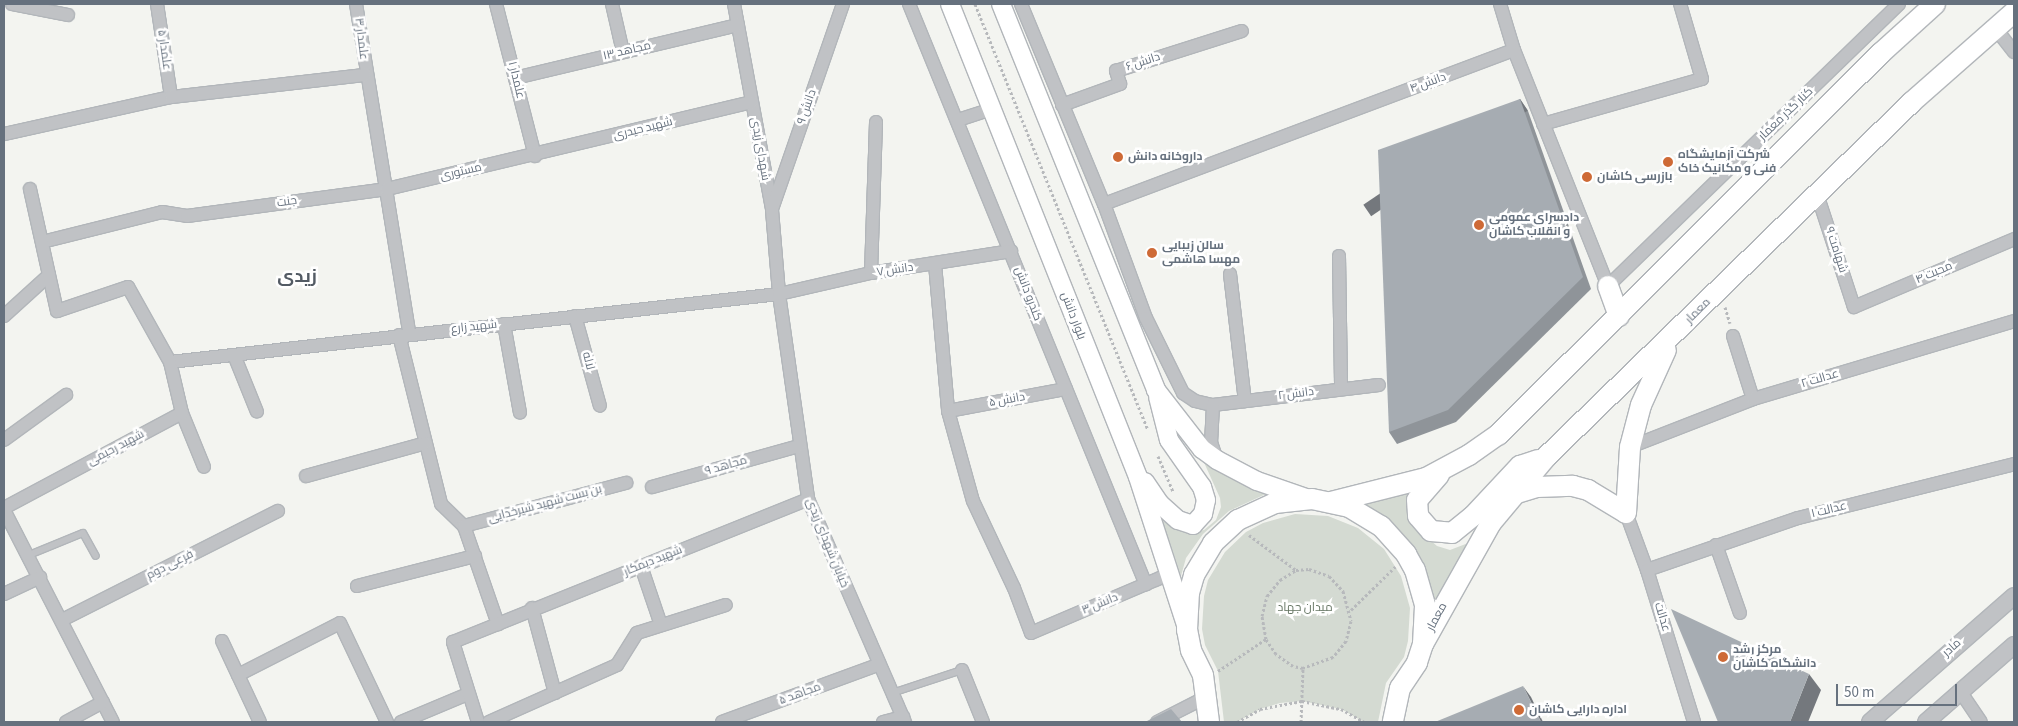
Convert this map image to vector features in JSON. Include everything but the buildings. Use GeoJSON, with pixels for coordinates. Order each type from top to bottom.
{"type":"FeatureCollection","features":[{"type":"Feature","properties":{"kind":"main road","name":"بلوار دانش"},"geometry":{"type":"LineString","coordinates":[[950,4],[1127,452],[1187,630]]}},
{"type":"Feature","properties":{"kind":"main road"},"geometry":{"type":"LineString","coordinates":[[1001,4],[1156,390],[1169,440],[1202,487],[1206,500],[1198,521],[1184,524],[1164,509],[1127,452]]}},
{"type":"Feature","properties":{"kind":"main road"},"geometry":{"type":"LineString","coordinates":[[1210,722],[1206,698],[1213,672],[1191,650],[1187,630],[1189,593],[1194,575],[1208,551],[1226,529],[1257,509],[1275,503],[1322,501],[1402,486],[1446,468],[1498,435],[1880,54],[1935,4]]}},
{"type":"Feature","properties":{"kind":"main road","name":"معمار"},"geometry":{"type":"LineString","coordinates":[[1423,644],[1491,523],[1547,456],[1674,335],[1912,102],[2014,12]]}},
{"type":"Feature","properties":{"kind":"main road"},"geometry":{"type":"LineString","coordinates":[[1608,286],[1619,316]]}},
{"type":"Feature","properties":{"kind":"main road"},"geometry":{"type":"LineString","coordinates":[[1514,494],[1537,487],[1573,486],[1594,493],[1626,514],[1630,447],[1641,405],[1674,335]]}},
{"type":"Feature","properties":{"kind":"main road"},"geometry":{"type":"LineString","coordinates":[[1156,390],[1202,449],[1217,460],[1257,481],[1357,511],[1381,526],[1399,565],[1421,588],[1425,606],[1423,644],[1417,662],[1400,688],[1392,722]]}},
{"type":"Feature","properties":{"kind":"main road"},"geometry":{"type":"LineString","coordinates":[[1446,468],[1420,494],[1416,507],[1423,523],[1431,531],[1442,534],[1459,530],[1520,466],[1547,456]]}},
{"type":"Feature","properties":{"kind":"street"},"geometry":{"type":"LineString","coordinates":[[12,4],[68,15]]}},
{"type":"Feature","properties":{"kind":"street","name":"علمدار ۵"},"geometry":{"type":"LineString","coordinates":[[157,4],[171,97]]}},
{"type":"Feature","properties":{"kind":"street","name":"علمدار ۳"},"geometry":{"type":"LineString","coordinates":[[356,4],[365,75],[387,189],[404,334],[426,443],[440,504],[464,526]]}},
{"type":"Feature","properties":{"kind":"street","name":"علمدار ۱"},"geometry":{"type":"LineString","coordinates":[[496,4],[535,156]]}},
{"type":"Feature","properties":{"kind":"street"},"geometry":{"type":"LineString","coordinates":[[612,4],[623,52]]}},
{"type":"Feature","properties":{"kind":"street","name":"شهدای زیدی"},"geometry":{"type":"LineString","coordinates":[[734,4],[772,210],[779,294]]}},
{"type":"Feature","properties":{"kind":"street","name":"دانش ۹"},"geometry":{"type":"LineString","coordinates":[[772,210],[843,4]]}},
{"type":"Feature","properties":{"kind":"street","name":"کندرو دانش"},"geometry":{"type":"LineString","coordinates":[[910,4],[1146,585]]}},
{"type":"Feature","properties":{"kind":"street"},"geometry":{"type":"LineString","coordinates":[[1021,4],[1104,204],[1146,318],[1183,393],[1195,401],[1213,405],[1211,442],[1217,460]]}},
{"type":"Feature","properties":{"kind":"street"},"geometry":{"type":"LineString","coordinates":[[1500,4],[1514,50],[1608,286]]}},
{"type":"Feature","properties":{"kind":"street"},"geometry":{"type":"LineString","coordinates":[[1543,124],[1702,79],[1680,4]]}},
{"type":"Feature","properties":{"kind":"street","name":"کنار گذر معمار"},"geometry":{"type":"LineString","coordinates":[[1608,286],[1899,4]]}},
{"type":"Feature","properties":{"kind":"street","name":"مجاهد ۱۳"},"geometry":{"type":"LineString","coordinates":[[515,78],[738,24]]}},
{"type":"Feature","properties":{"kind":"street"},"geometry":{"type":"LineString","coordinates":[[1996,29],[2014,52]]}},
{"type":"Feature","properties":{"kind":"street","name":"دانش ۶"},"geometry":{"type":"LineString","coordinates":[[1062,105],[1120,84],[1116,71],[1242,31]]}},
{"type":"Feature","properties":{"kind":"street","name":"دانش ۴"},"geometry":{"type":"LineString","coordinates":[[1104,204],[1514,50]]}},
{"type":"Feature","properties":{"kind":"street"},"geometry":{"type":"LineString","coordinates":[[4,134],[171,97],[365,75]]}},
{"type":"Feature","properties":{"kind":"street","name":"شهید حیدری"},"geometry":{"type":"LineString","coordinates":[[535,156],[752,102]]}},
{"type":"Feature","properties":{"kind":"street"},"geometry":{"type":"LineString","coordinates":[[958,120],[992,109]]}},
{"type":"Feature","properties":{"kind":"street"},"geometry":{"type":"LineString","coordinates":[[872,273],[876,122]]}},
{"type":"Feature","properties":{"kind":"street","name":"مستوری"},"geometry":{"type":"LineString","coordinates":[[387,189],[535,156]]}},
{"type":"Feature","properties":{"kind":"street"},"geometry":{"type":"LineString","coordinates":[[30,189],[57,311],[128,287],[170,362],[182,413],[204,467]]}},
{"type":"Feature","properties":{"kind":"street","name":"جنت"},"geometry":{"type":"LineString","coordinates":[[42,242],[162,212],[187,216],[387,189]]}},
{"type":"Feature","properties":{"kind":"street","name":"شهامت ۹"},"geometry":{"type":"LineString","coordinates":[[1817,194],[1854,307]]}},
{"type":"Feature","properties":{"kind":"street","name":"محبت ۴"},"geometry":{"type":"LineString","coordinates":[[1854,307],[2014,239]]}},
{"type":"Feature","properties":{"kind":"street","name":"دانش ۷"},"geometry":{"type":"LineString","coordinates":[[779,294],[872,273],[1011,251]]}},
{"type":"Feature","properties":{"kind":"street"},"geometry":{"type":"LineString","coordinates":[[1339,256],[1342,388]]}},
{"type":"Feature","properties":{"kind":"street"},"geometry":{"type":"LineString","coordinates":[[935,264],[948,411]]}},
{"type":"Feature","properties":{"kind":"street"},"geometry":{"type":"LineString","coordinates":[[1230,274],[1245,401]]}},
{"type":"Feature","properties":{"kind":"street"},"geometry":{"type":"LineString","coordinates":[[4,316],[49,275]]}},
{"type":"Feature","properties":{"kind":"street","name":"شهید زارع"},"geometry":{"type":"LineString","coordinates":[[170,362],[404,334],[779,294]]}},
{"type":"Feature","properties":{"kind":"street","name":"خیابان شهدای زیدی"},"geometry":{"type":"LineString","coordinates":[[779,294],[799,446],[808,498],[878,665],[904,719]]}},
{"type":"Feature","properties":{"kind":"street","name":"لاله"},"geometry":{"type":"LineString","coordinates":[[575,316],[600,406]]}},
{"type":"Feature","properties":{"kind":"street","name":"عدالت ۲"},"geometry":{"type":"LineString","coordinates":[[1630,447],[1753,399],[2014,321]]}},
{"type":"Feature","properties":{"kind":"street"},"geometry":{"type":"LineString","coordinates":[[504,324],[520,412]]}},
{"type":"Feature","properties":{"kind":"street"},"geometry":{"type":"LineString","coordinates":[[1733,336],[1753,399]]}},
{"type":"Feature","properties":{"kind":"street"},"geometry":{"type":"LineString","coordinates":[[234,354],[257,412]]}},
{"type":"Feature","properties":{"kind":"street","name":"دانش ۲"},"geometry":{"type":"LineString","coordinates":[[1213,405],[1379,385]]}},
{"type":"Feature","properties":{"kind":"street","name":"دانش ۵"},"geometry":{"type":"LineString","coordinates":[[948,411],[1066,389]]}},
{"type":"Feature","properties":{"kind":"street"},"geometry":{"type":"LineString","coordinates":[[4,440],[66,395]]}},
{"type":"Feature","properties":{"kind":"street","name":"دانش ۳"},"geometry":{"type":"LineString","coordinates":[[948,411],[972,501],[1014,588],[1031,633],[1169,574]]}},
{"type":"Feature","properties":{"kind":"street","name":"شهید رحیمی"},"geometry":{"type":"LineString","coordinates":[[4,509],[182,413]]}},
{"type":"Feature","properties":{"kind":"street"},"geometry":{"type":"LineString","coordinates":[[306,476],[426,443]]}},
{"type":"Feature","properties":{"kind":"street","name":"مجاهد ۹"},"geometry":{"type":"LineString","coordinates":[[652,486],[799,446]]}},
{"type":"Feature","properties":{"kind":"street","name":"عدالت ۱"},"geometry":{"type":"LineString","coordinates":[[1647,570],[1798,518],[2014,464]]}},
{"type":"Feature","properties":{"kind":"street","name":"بن بست شهید شیرخدایی"},"geometry":{"type":"LineString","coordinates":[[464,526],[626,483]]}},
{"type":"Feature","properties":{"kind":"street","name":"شهید دیمکار"},"geometry":{"type":"LineString","coordinates":[[468,694],[453,642],[532,608],[808,498]]}},
{"type":"Feature","properties":{"kind":"street"},"geometry":{"type":"LineString","coordinates":[[4,509],[114,722]]}},
{"type":"Feature","properties":{"kind":"street","name":"فرعی دوم"},"geometry":{"type":"LineString","coordinates":[[62,620],[278,511]]}},
{"type":"Feature","properties":{"kind":"street","name":"عدالت"},"geometry":{"type":"LineString","coordinates":[[1626,514],[1647,570],[1694,722]]}},
{"type":"Feature","properties":{"kind":"street"},"geometry":{"type":"LineString","coordinates":[[464,526],[498,624]]}},
{"type":"Feature","properties":{"kind":"street"},"geometry":{"type":"LineString","coordinates":[[1716,545],[1740,613]]}},
{"type":"Feature","properties":{"kind":"street"},"geometry":{"type":"LineString","coordinates":[[356,586],[475,556]]}},
{"type":"Feature","properties":{"kind":"street"},"geometry":{"type":"LineString","coordinates":[[641,566],[661,625]]}},
{"type":"Feature","properties":{"kind":"street"},"geometry":{"type":"LineString","coordinates":[[4,594],[40,577]]}},
{"type":"Feature","properties":{"kind":"street","name":"مادر"},"geometry":{"type":"LineString","coordinates":[[1870,722],[2014,596]]}},
{"type":"Feature","properties":{"kind":"street"},"geometry":{"type":"LineString","coordinates":[[489,722],[618,665],[637,633],[726,606]]}},
{"type":"Feature","properties":{"kind":"street"},"geometry":{"type":"LineString","coordinates":[[532,608],[555,693]]}},
{"type":"Feature","properties":{"kind":"street"},"geometry":{"type":"LineString","coordinates":[[238,675],[340,622],[387,722]]}},
{"type":"Feature","properties":{"kind":"street"},"geometry":{"type":"LineString","coordinates":[[222,641],[260,722]]}},
{"type":"Feature","properties":{"kind":"street"},"geometry":{"type":"LineString","coordinates":[[1926,722],[2014,645]]}},
{"type":"Feature","properties":{"kind":"street","name":"مجاهد ۵"},"geometry":{"type":"LineString","coordinates":[[722,722],[878,665]]}},
{"type":"Feature","properties":{"kind":"street"},"geometry":{"type":"LineString","coordinates":[[962,670],[983,722]]}},
{"type":"Feature","properties":{"kind":"street"},"geometry":{"type":"LineString","coordinates":[[1960,691],[1981,722]]}},
{"type":"Feature","properties":{"kind":"street"},"geometry":{"type":"LineString","coordinates":[[401,722],[468,694],[478,722]]}},
{"type":"Feature","properties":{"kind":"street"},"geometry":{"type":"LineString","coordinates":[[1157,722],[1206,698]]}},
{"type":"Feature","properties":{"kind":"street"},"geometry":{"type":"LineString","coordinates":[[66,722],[103,702]]}},
{"type":"Feature","properties":{"kind":"street"},"geometry":{"type":"LineString","coordinates":[[883,722],[904,719]]}},
{"type":"Feature","properties":{"kind":"lane"},"geometry":{"type":"LineString","coordinates":[[29,555],[83,533],[96,556]]}},
{"type":"Feature","properties":{"kind":"lane"},"geometry":{"type":"LineString","coordinates":[[892,694],[962,670]]}},
{"type":"Feature","properties":{"kind":"path"},"geometry":{"type":"LineString","coordinates":[[974,4],[1151,437]]}},
{"type":"Feature","properties":{"kind":"path"},"geometry":{"type":"LineString","coordinates":[[1720,289],[1733,336]]}},
{"type":"Feature","properties":{"kind":"path"},"geometry":{"type":"LineString","coordinates":[[1154,446],[1177,501]]}},
{"type":"Feature","properties":{"kind":"path"},"geometry":{"type":"LineString","coordinates":[[1241,536],[1255,528]]}},
{"type":"Feature","properties":{"kind":"path"},"geometry":{"type":"LineString","coordinates":[[1246,532],[1296,570]]}},
{"type":"Feature","properties":{"kind":"path"},"geometry":{"type":"LineString","coordinates":[[1351,610],[1399,565]]}},
{"type":"Feature","properties":{"kind":"path"},"geometry":{"type":"LineString","coordinates":[[1309,569],[1329,576],[1343,591],[1351,610],[1350,631],[1340,650],[1324,663],[1303,668],[1283,661],[1266,639],[1262,616],[1267,596],[1280,580],[1296,570],[1309,569]]}},
{"type":"Feature","properties":{"kind":"path"},"geometry":{"type":"LineString","coordinates":[[1213,672],[1266,639]]}},
{"type":"Feature","properties":{"kind":"path"},"geometry":{"type":"LineString","coordinates":[[1300,722],[1303,668]]}},
{"type":"Feature","properties":{"kind":"path"},"geometry":{"type":"LineString","coordinates":[[1237,722],[1260,709],[1302,701],[1341,709],[1364,722]]}},
{"type":"Feature","properties":{"kind":"green space"},"geometry":{"type":"Polygon","coordinates":[[[1202,458],[1268,493],[1229,511],[1203,534],[1186,558],[1181,576],[1159,511],[1196,531],[1204,530],[1216,520],[1221,507],[1220,498],[1202,458]]]}},
{"type":"Feature","properties":{"kind":"green space"},"geometry":{"type":"Polygon","coordinates":[[[1423,484],[1423,534],[1437,546],[1450,550],[1476,540],[1432,610],[1430,592],[1357,504],[1423,484]]]}},
{"type":"Feature","properties":{"kind":"green space","name":"میدان جهاد"},"geometry":{"type":"Polygon","coordinates":[[[1295,514],[1328,516],[1358,528],[1384,549],[1401,576],[1410,608],[1408,641],[1404,657],[1386,683],[1378,722],[1364,722],[1341,709],[1302,701],[1280,703],[1260,709],[1237,722],[1224,722],[1218,671],[1205,645],[1202,629],[1204,596],[1208,580],[1225,552],[1246,532],[1263,523],[1295,514]]]}},
{"type":"Feature","properties":{"kind":"place","name":"داروخانه دانش"},"geometry":{"type":"Point","coordinates":[1118,157]}},
{"type":"Feature","properties":{"kind":"place","name":"شرکت آزمایشگاه فنی و مکانیک خاک"},"geometry":{"type":"Point","coordinates":[1668,162]}},
{"type":"Feature","properties":{"kind":"place","name":"بازرسی کاشان"},"geometry":{"type":"Point","coordinates":[1587,177]}},
{"type":"Feature","properties":{"kind":"place","name":"دادسرای عمومی و انقلاب کاشان"},"geometry":{"type":"Point","coordinates":[1479,225]}},
{"type":"Feature","properties":{"kind":"place","name":"سالن زیبایی مهسا هاشمی"},"geometry":{"type":"Point","coordinates":[1152,253]}},
{"type":"Feature","properties":{"kind":"place","name":"مرکز رشد دانشگاه کاشان"},"geometry":{"type":"Point","coordinates":[1723,657]}},
{"type":"Feature","properties":{"kind":"place","name":"اداره دارایی کاشان"},"geometry":{"type":"Point","coordinates":[1519,710]}},
{"type":"Feature","properties":{"kind":"district","name":"زیدی"},"geometry":{"type":"Point","coordinates":[297,277]}}]}
